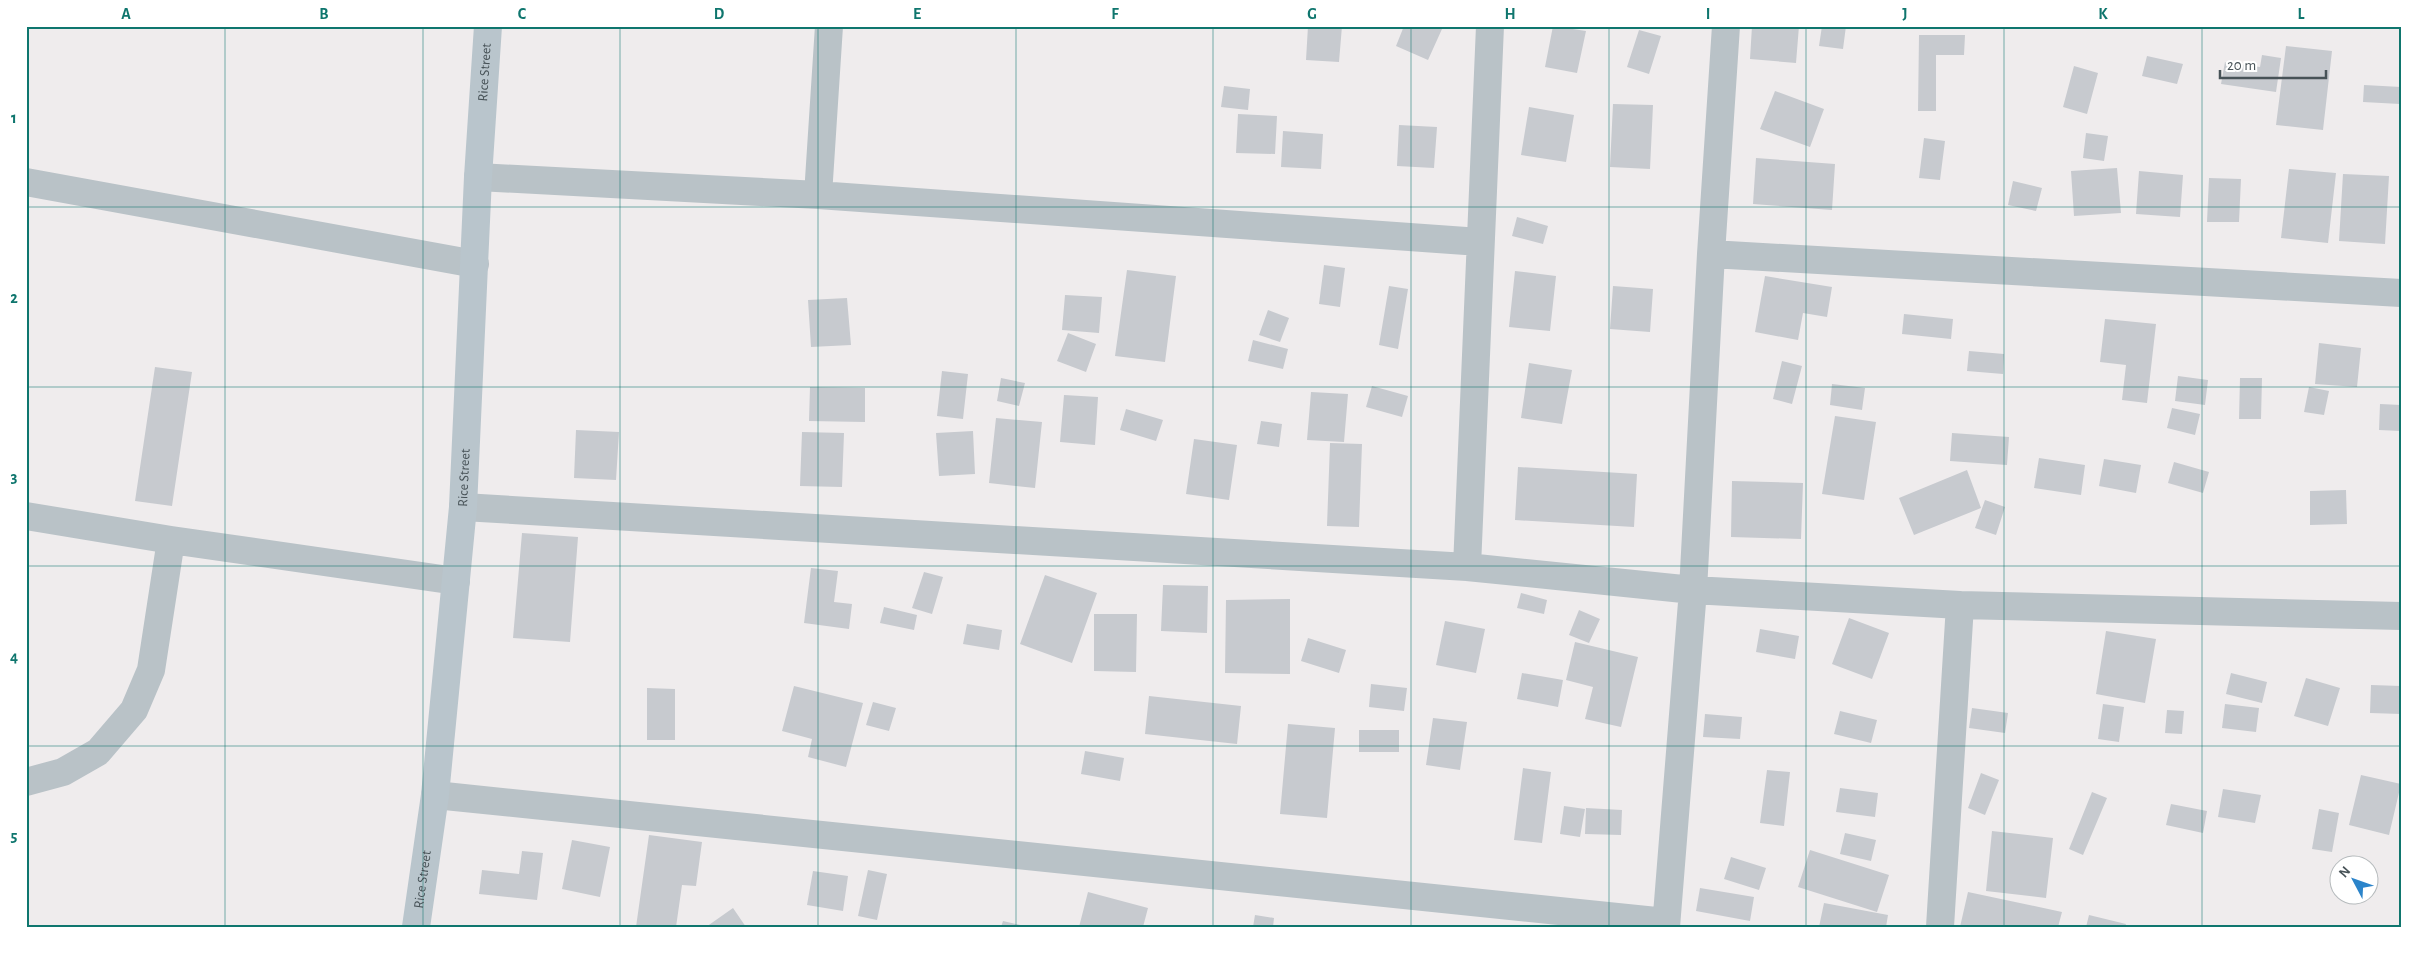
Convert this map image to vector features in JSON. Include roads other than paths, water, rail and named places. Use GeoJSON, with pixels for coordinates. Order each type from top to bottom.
{"type":"FeatureCollection","features":[{"type":"Feature","properties":{"kind":"street","name":"Rice Street"},"geometry":{"type":"LineString","coordinates":[[416,927],[435,795],[463,507],[478,177],[488,26]]}},
{"type":"Feature","properties":{"kind":"street"},"geometry":{"type":"LineString","coordinates":[[818,195],[829,26]]}},
{"type":"Feature","properties":{"kind":"street"},"geometry":{"type":"LineString","coordinates":[[1467,566],[1490,26]]}},
{"type":"Feature","properties":{"kind":"street"},"geometry":{"type":"LineString","coordinates":[[435,795],[1666,924],[1693,590],[1711,254],[1726,26]]}},
{"type":"Feature","properties":{"kind":"street"},"geometry":{"type":"LineString","coordinates":[[478,177],[818,195],[1480,242]]}},
{"type":"Feature","properties":{"kind":"street"},"geometry":{"type":"LineString","coordinates":[[26,182],[475,264]]}},
{"type":"Feature","properties":{"kind":"street"},"geometry":{"type":"LineString","coordinates":[[1711,254],[2401,294]]}},
{"type":"Feature","properties":{"kind":"street"},"geometry":{"type":"LineString","coordinates":[[463,507],[1467,566],[1693,590],[1960,606],[2401,616]]}},
{"type":"Feature","properties":{"kind":"street"},"geometry":{"type":"LineString","coordinates":[[26,516],[171,540],[456,581]]}},
{"type":"Feature","properties":{"kind":"street"},"geometry":{"type":"LineString","coordinates":[[26,782],[62,772],[98,752],[134,710],[152,670],[171,540]]}},
{"type":"Feature","properties":{"kind":"street"},"geometry":{"type":"LineString","coordinates":[[1940,927],[1960,606]]}}]}
